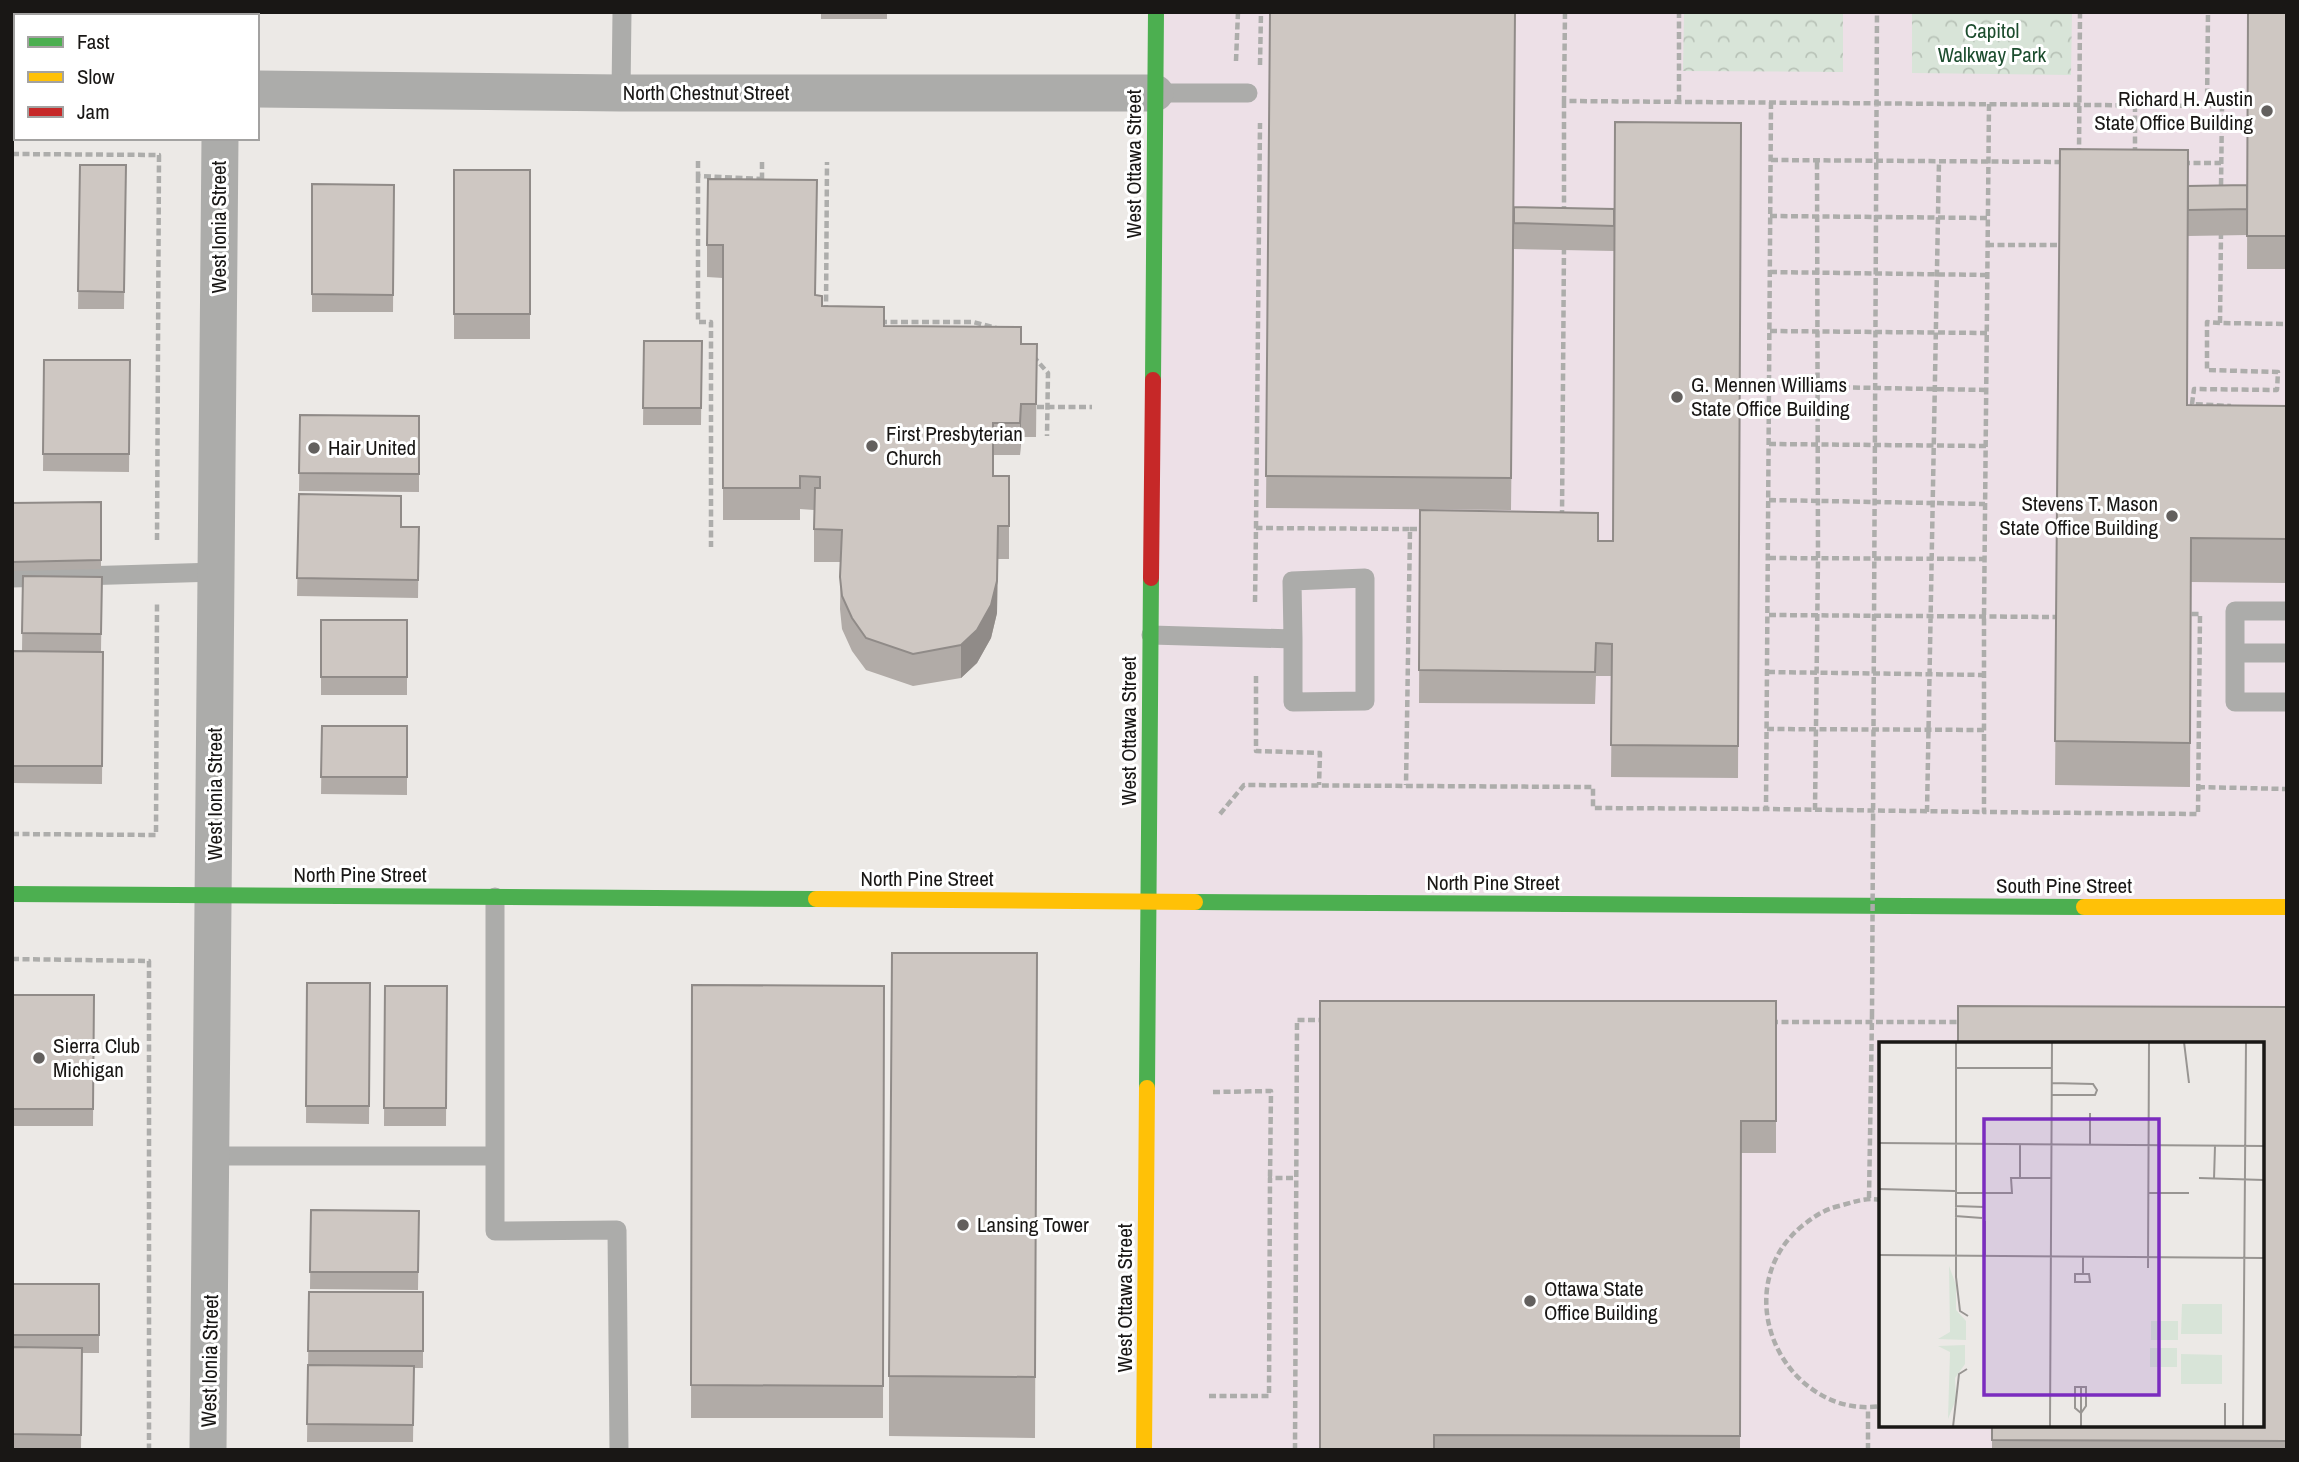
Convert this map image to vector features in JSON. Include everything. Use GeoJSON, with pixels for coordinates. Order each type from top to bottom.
{"type":"FeatureCollection","features":[{"type":"Feature","properties":{"kind":"street","name":"West Ottawa Street"},"geometry":{"type":"LineString","coordinates":[[1144,1450],[1156,12]]}},
{"type":"Feature","properties":{"kind":"street","name":"North Chestnut Street"},"geometry":{"type":"LineString","coordinates":[[259,89],[621,93],[1155,93]]}},
{"type":"Feature","properties":{"kind":"street","name":"West Ionia Street"},"geometry":{"type":"LineString","coordinates":[[208,1450],[220,140]]}},
{"type":"Feature","properties":{"kind":"street","name":"North Pine Street"},"geometry":{"type":"LineString","coordinates":[[12,894],[1840,906]]}},
{"type":"Feature","properties":{"kind":"street","name":"South Pine Street"},"geometry":{"type":"LineString","coordinates":[[1840,906],[2287,907]]}},
{"type":"Feature","properties":{"kind":"lane"},"geometry":{"type":"LineString","coordinates":[[621,93],[622,12]]}},
{"type":"Feature","properties":{"kind":"lane"},"geometry":{"type":"LineString","coordinates":[[1155,93],[1248,93]]}},
{"type":"Feature","properties":{"kind":"lane"},"geometry":{"type":"LineString","coordinates":[[12,578],[217,572]]}},
{"type":"Feature","properties":{"kind":"lane"},"geometry":{"type":"LineString","coordinates":[[1365,578],[1365,701],[1293,702],[1293,639],[1292,581],[1365,578]]}},
{"type":"Feature","properties":{"kind":"lane"},"geometry":{"type":"LineString","coordinates":[[2287,611],[2235,611],[2235,702],[2287,702]]}},
{"type":"Feature","properties":{"kind":"lane"},"geometry":{"type":"LineString","coordinates":[[1151,635],[1293,639]]}},
{"type":"Feature","properties":{"kind":"lane"},"geometry":{"type":"LineString","coordinates":[[2235,653],[2287,653]]}},
{"type":"Feature","properties":{"kind":"lane"},"geometry":{"type":"LineString","coordinates":[[495,897],[495,1231],[617,1230],[620,1450]]}},
{"type":"Feature","properties":{"kind":"lane"},"geometry":{"type":"LineString","coordinates":[[212,1156],[495,1156]]}},
{"type":"Feature","properties":{"kind":"path"},"geometry":{"type":"LineString","coordinates":[[1236,61],[1238,12]]}},
{"type":"Feature","properties":{"kind":"path"},"geometry":{"type":"LineString","coordinates":[[1260,68],[1261,12]]}},
{"type":"Feature","properties":{"kind":"path"},"geometry":{"type":"LineString","coordinates":[[1564,217],[1565,12]]}},
{"type":"Feature","properties":{"kind":"path"},"geometry":{"type":"LineString","coordinates":[[1679,12],[1679,102]]}},
{"type":"Feature","properties":{"kind":"path"},"geometry":{"type":"LineString","coordinates":[[1869,1198],[1877,12]]}},
{"type":"Feature","properties":{"kind":"path"},"geometry":{"type":"LineString","coordinates":[[2079,162],[2080,12]]}},
{"type":"Feature","properties":{"kind":"path"},"geometry":{"type":"LineString","coordinates":[[2207,106],[2208,12]]}},
{"type":"Feature","properties":{"kind":"path"},"geometry":{"type":"LineString","coordinates":[[1564,101],[2222,106],[2221,190]]}},
{"type":"Feature","properties":{"kind":"path"},"geometry":{"type":"LineString","coordinates":[[1766,809],[1771,102]]}},
{"type":"Feature","properties":{"kind":"path"},"geometry":{"type":"LineString","coordinates":[[1984,812],[1989,104]]}},
{"type":"Feature","properties":{"kind":"path"},"geometry":{"type":"LineString","coordinates":[[2135,105],[2135,162]]}},
{"type":"Feature","properties":{"kind":"path"},"geometry":{"type":"LineString","coordinates":[[1256,528],[1260,110]]}},
{"type":"Feature","properties":{"kind":"path"},"geometry":{"type":"LineString","coordinates":[[12,154],[159,155],[156,835],[12,834]]}},
{"type":"Feature","properties":{"kind":"path"},"geometry":{"type":"LineString","coordinates":[[1771,160],[2067,162]]}},
{"type":"Feature","properties":{"kind":"path"},"geometry":{"type":"LineString","coordinates":[[1815,810],[1818,558],[1817,160]]}},
{"type":"Feature","properties":{"kind":"path"},"geometry":{"type":"LineString","coordinates":[[698,161],[698,322],[711,322],[710,547]]}},
{"type":"Feature","properties":{"kind":"path"},"geometry":{"type":"LineString","coordinates":[[1927,812],[1939,161]]}},
{"type":"Feature","properties":{"kind":"path"},"geometry":{"type":"LineString","coordinates":[[762,162],[762,186]]}},
{"type":"Feature","properties":{"kind":"path"},"geometry":{"type":"LineString","coordinates":[[826,322],[827,162]]}},
{"type":"Feature","properties":{"kind":"path"},"geometry":{"type":"LineString","coordinates":[[2172,162],[2221,163]]}},
{"type":"Feature","properties":{"kind":"path"},"geometry":{"type":"LineString","coordinates":[[698,176],[762,178]]}},
{"type":"Feature","properties":{"kind":"path"},"geometry":{"type":"LineString","coordinates":[[1770,216],[1988,218]]}},
{"type":"Feature","properties":{"kind":"path"},"geometry":{"type":"LineString","coordinates":[[2220,323],[2221,229]]}},
{"type":"Feature","properties":{"kind":"path"},"geometry":{"type":"LineString","coordinates":[[1562,517],[1564,243]]}},
{"type":"Feature","properties":{"kind":"path"},"geometry":{"type":"LineString","coordinates":[[1987,245],[2059,245]]}},
{"type":"Feature","properties":{"kind":"path"},"geometry":{"type":"LineString","coordinates":[[1770,272],[1987,275]]}},
{"type":"Feature","properties":{"kind":"path"},"geometry":{"type":"LineString","coordinates":[[867,322],[973,322],[1002,329]]}},
{"type":"Feature","properties":{"kind":"path"},"geometry":{"type":"LineString","coordinates":[[2241,406],[2192,404],[2194,389],[2277,390],[2278,372],[2207,370],[2207,322],[2287,324]]}},
{"type":"Feature","properties":{"kind":"path"},"geometry":{"type":"LineString","coordinates":[[1770,331],[1986,333]]}},
{"type":"Feature","properties":{"kind":"path"},"geometry":{"type":"LineString","coordinates":[[1031,354],[1048,373],[1047,436]]}},
{"type":"Feature","properties":{"kind":"path"},"geometry":{"type":"LineString","coordinates":[[1769,386],[1986,390]]}},
{"type":"Feature","properties":{"kind":"path"},"geometry":{"type":"LineString","coordinates":[[1037,407],[1092,407]]}},
{"type":"Feature","properties":{"kind":"path"},"geometry":{"type":"LineString","coordinates":[[1769,444],[1986,446]]}},
{"type":"Feature","properties":{"kind":"path"},"geometry":{"type":"LineString","coordinates":[[1769,500],[1985,504]]}},
{"type":"Feature","properties":{"kind":"path"},"geometry":{"type":"LineString","coordinates":[[1410,529],[1424,529]]}},
{"type":"Feature","properties":{"kind":"path"},"geometry":{"type":"LineString","coordinates":[[1769,558],[1984,559]]}},
{"type":"Feature","properties":{"kind":"path"},"geometry":{"type":"LineString","coordinates":[[1220,814],[1244,785],[1319,785],[1593,787],[1593,808],[2198,814],[2200,614],[2190,614]]}},
{"type":"Feature","properties":{"kind":"path"},"geometry":{"type":"LineString","coordinates":[[1769,615],[2056,617]]}},
{"type":"Feature","properties":{"kind":"path"},"geometry":{"type":"LineString","coordinates":[[1768,672],[1984,675]]}},
{"type":"Feature","properties":{"kind":"path"},"geometry":{"type":"LineString","coordinates":[[1256,676],[1256,751],[1320,753],[1319,785]]}},
{"type":"Feature","properties":{"kind":"path"},"geometry":{"type":"LineString","coordinates":[[1767,729],[1984,730]]}},
{"type":"Feature","properties":{"kind":"path"},"geometry":{"type":"LineString","coordinates":[[2198,787],[2287,789]]}},
{"type":"Feature","properties":{"kind":"path"},"geometry":{"type":"LineString","coordinates":[[12,959],[149,961],[149,1450]]}},
{"type":"Feature","properties":{"kind":"path"},"geometry":{"type":"LineString","coordinates":[[1762,1022],[1872,1019],[1969,1023]]}},
{"type":"Feature","properties":{"kind":"path"},"geometry":{"type":"LineString","coordinates":[[1295,1450],[1297,1020],[1338,1020]]}},
{"type":"Feature","properties":{"kind":"path"},"geometry":{"type":"LineString","coordinates":[[1209,1396],[1269,1396],[1271,1091],[1213,1092]]}},
{"type":"Feature","properties":{"kind":"path"},"geometry":{"type":"LineString","coordinates":[[1270,1178],[1296,1178]]}},
{"type":"Feature","properties":{"kind":"path"},"geometry":{"type":"LineString","coordinates":[[1879,1200],[1869,1198],[1822,1210],[1788,1237],[1771,1269],[1766,1298],[1771,1335],[1785,1364],[1799,1381],[1813,1392],[1837,1403],[1868,1408],[1879,1406]]}},
{"type":"Feature","properties":{"kind":"path"},"geometry":{"type":"LineString","coordinates":[[1868,1408],[1868,1450]]}},
{"type":"Feature","properties":{"kind":"shaded area"},"geometry":{"type":"Polygon","coordinates":[[[1161,12],[2287,12],[2287,1450],[1146,1450],[1161,12]]]}},
{"type":"Feature","properties":{"kind":"green space"},"geometry":{"type":"Polygon","coordinates":[[[1684,12],[1843,12],[1843,72],[1683,71],[1684,12]]]}},
{"type":"Feature","properties":{"kind":"green space","name":"Capitol Walkway Park"},"geometry":{"type":"Polygon","coordinates":[[[1912,12],[2072,12],[2071,75],[1912,73],[1912,12]]]}},
{"type":"Feature","properties":{"kind":"building"},"geometry":{"type":"Polygon","coordinates":[[[1270,12],[1515,12],[1511,478],[1266,476],[1270,12]]]}},
{"type":"Feature","properties":{"kind":"building","name":"Richard H. Austin State Office Building"},"geometry":{"type":"Polygon","coordinates":[[[2248,12],[2287,12],[2287,236],[2247,236],[2248,12]]]}},
{"type":"Feature","properties":{"kind":"building","name":"G. Mennen Williams State Office Building"},"geometry":{"type":"Polygon","coordinates":[[[1615,122],[1741,123],[1738,746],[1611,745],[1612,644],[1596,643],[1595,672],[1419,670],[1420,510],[1598,513],[1598,541],[1613,541],[1615,122]]]}},
{"type":"Feature","properties":{"kind":"building","name":"Stevens T. Mason State Office Building"},"geometry":{"type":"Polygon","coordinates":[[[2060,149],[2188,150],[2187,405],[2287,406],[2287,539],[2191,538],[2190,743],[2055,741],[2060,149]]]}},
{"type":"Feature","properties":{"kind":"building"},"geometry":{"type":"Polygon","coordinates":[[[80,165],[126,165],[124,292],[78,291],[80,165]]]}},
{"type":"Feature","properties":{"kind":"building"},"geometry":{"type":"Polygon","coordinates":[[[454,170],[530,170],[530,314],[454,314],[454,170]]]}},
{"type":"Feature","properties":{"kind":"building","name":"First Presbyterian Church"},"geometry":{"type":"Polygon","coordinates":[[[708,179],[817,180],[815,295],[822,296],[822,306],[884,307],[884,326],[1021,327],[1021,344],[1037,344],[1036,404],[1021,404],[1020,423],[993,423],[993,476],[1009,476],[1009,526],[998,526],[997,581],[991,605],[977,630],[961,645],[913,654],[866,638],[852,618],[842,596],[842,530],[814,529],[815,488],[820,488],[820,477],[800,476],[800,488],[723,488],[723,245],[707,245],[708,179]]]}},
{"type":"Feature","properties":{"kind":"building"},"geometry":{"type":"Polygon","coordinates":[[[312,184],[394,185],[393,295],[312,294],[312,184]]]}},
{"type":"Feature","properties":{"kind":"building"},"geometry":{"type":"Polygon","coordinates":[[[2247,185],[2247,209],[2188,210],[2188,186],[2247,185]]]}},
{"type":"Feature","properties":{"kind":"building"},"geometry":{"type":"Polygon","coordinates":[[[1514,207],[1614,209],[1614,226],[1514,223],[1514,207]]]}},
{"type":"Feature","properties":{"kind":"building"},"geometry":{"type":"Polygon","coordinates":[[[644,341],[702,341],[701,408],[643,408],[644,341]]]}},
{"type":"Feature","properties":{"kind":"building"},"geometry":{"type":"Polygon","coordinates":[[[44,360],[130,360],[129,454],[43,454],[44,360]]]}},
{"type":"Feature","properties":{"kind":"building"},"geometry":{"type":"Polygon","coordinates":[[[300,415],[419,416],[419,474],[299,473],[300,415]]]}},
{"type":"Feature","properties":{"kind":"building"},"geometry":{"type":"Polygon","coordinates":[[[299,494],[401,496],[401,527],[419,527],[418,580],[297,578],[299,494]]]}},
{"type":"Feature","properties":{"kind":"building"},"geometry":{"type":"Polygon","coordinates":[[[101,502],[101,560],[12,562],[12,503],[101,502]]]}},
{"type":"Feature","properties":{"kind":"building"},"geometry":{"type":"Polygon","coordinates":[[[23,576],[102,577],[101,634],[22,633],[23,576]]]}},
{"type":"Feature","properties":{"kind":"building"},"geometry":{"type":"Polygon","coordinates":[[[321,620],[407,620],[407,677],[321,677],[321,620]]]}},
{"type":"Feature","properties":{"kind":"building"},"geometry":{"type":"Polygon","coordinates":[[[12,651],[103,652],[102,766],[12,766],[12,651]]]}},
{"type":"Feature","properties":{"kind":"building"},"geometry":{"type":"Polygon","coordinates":[[[322,726],[407,726],[407,777],[321,777],[322,726]]]}},
{"type":"Feature","properties":{"kind":"building","name":"Lansing Tower"},"geometry":{"type":"Polygon","coordinates":[[[892,953],[1037,953],[1035,1377],[889,1376],[892,953]]]}},
{"type":"Feature","properties":{"kind":"building"},"geometry":{"type":"Polygon","coordinates":[[[307,983],[370,983],[369,1106],[306,1106],[307,983]]]}},
{"type":"Feature","properties":{"kind":"building"},"geometry":{"type":"Polygon","coordinates":[[[692,985],[884,986],[883,1386],[691,1385],[692,985]]]}},
{"type":"Feature","properties":{"kind":"building"},"geometry":{"type":"Polygon","coordinates":[[[385,986],[447,986],[446,1108],[384,1108],[385,986]]]}},
{"type":"Feature","properties":{"kind":"building"},"geometry":{"type":"Polygon","coordinates":[[[12,995],[94,995],[93,1109],[12,1109],[12,995]]]}},
{"type":"Feature","properties":{"kind":"building","name":"Ottawa State Office Building"},"geometry":{"type":"Polygon","coordinates":[[[1320,1001],[1776,1001],[1776,1121],[1741,1121],[1740,1436],[1434,1435],[1434,1450],[1320,1450],[1320,1001]]]}},
{"type":"Feature","properties":{"kind":"building"},"geometry":{"type":"Polygon","coordinates":[[[1958,1006],[2287,1007],[2287,1441],[1992,1440],[1992,1427],[2264,1427],[2264,1042],[1958,1042],[1958,1006]]]}},
{"type":"Feature","properties":{"kind":"building"},"geometry":{"type":"Polygon","coordinates":[[[311,1210],[419,1211],[418,1272],[310,1272],[311,1210]]]}},
{"type":"Feature","properties":{"kind":"building"},"geometry":{"type":"Polygon","coordinates":[[[12,1284],[99,1284],[99,1335],[12,1335],[12,1284]]]}},
{"type":"Feature","properties":{"kind":"building"},"geometry":{"type":"Polygon","coordinates":[[[309,1292],[423,1292],[423,1351],[308,1351],[309,1292]]]}},
{"type":"Feature","properties":{"kind":"building"},"geometry":{"type":"Polygon","coordinates":[[[12,1347],[82,1348],[81,1435],[12,1434],[12,1347]]]}},
{"type":"Feature","properties":{"kind":"building"},"geometry":{"type":"Polygon","coordinates":[[[308,1365],[414,1366],[413,1425],[307,1424],[308,1365]]]}},
{"type":"Feature","properties":{"kind":"traffic: fast"},"geometry":{"type":"LineString","coordinates":[[1153,380],[1156,12]]}},
{"type":"Feature","properties":{"kind":"traffic: fast"},"geometry":{"type":"LineString","coordinates":[[1147,1088],[1151,578]]}},
{"type":"Feature","properties":{"kind":"traffic: fast"},"geometry":{"type":"LineString","coordinates":[[12,894],[816,899]]}},
{"type":"Feature","properties":{"kind":"traffic: fast"},"geometry":{"type":"LineString","coordinates":[[1195,902],[2084,907]]}},
{"type":"Feature","properties":{"kind":"traffic: slow"},"geometry":{"type":"LineString","coordinates":[[816,899],[1195,902]]}},
{"type":"Feature","properties":{"kind":"traffic: slow"},"geometry":{"type":"LineString","coordinates":[[2084,907],[2287,907]]}},
{"type":"Feature","properties":{"kind":"traffic: slow"},"geometry":{"type":"LineString","coordinates":[[1144,1450],[1147,1088]]}},
{"type":"Feature","properties":{"kind":"traffic: jam"},"geometry":{"type":"LineString","coordinates":[[1151,578],[1153,380]]}},
{"type":"Feature","properties":{"kind":"place","name":"Richard H. Austin State Office Building"},"geometry":{"type":"Point","coordinates":[2267,111]}},
{"type":"Feature","properties":{"kind":"place","name":"G. Mennen Williams State Office Building"},"geometry":{"type":"Point","coordinates":[1677,397]}},
{"type":"Feature","properties":{"kind":"place","name":"First Presbyterian Church"},"geometry":{"type":"Point","coordinates":[872,446]}},
{"type":"Feature","properties":{"kind":"place","name":"Hair United"},"geometry":{"type":"Point","coordinates":[314,448]}},
{"type":"Feature","properties":{"kind":"place","name":"Stevens T. Mason State Office Building"},"geometry":{"type":"Point","coordinates":[2172,516]}},
{"type":"Feature","properties":{"kind":"place","name":"Sierra Club Michigan"},"geometry":{"type":"Point","coordinates":[39,1058]}},
{"type":"Feature","properties":{"kind":"place","name":"Lansing Tower"},"geometry":{"type":"Point","coordinates":[963,1225]}},
{"type":"Feature","properties":{"kind":"place","name":"Ottawa State Office Building"},"geometry":{"type":"Point","coordinates":[1530,1301]}}]}
